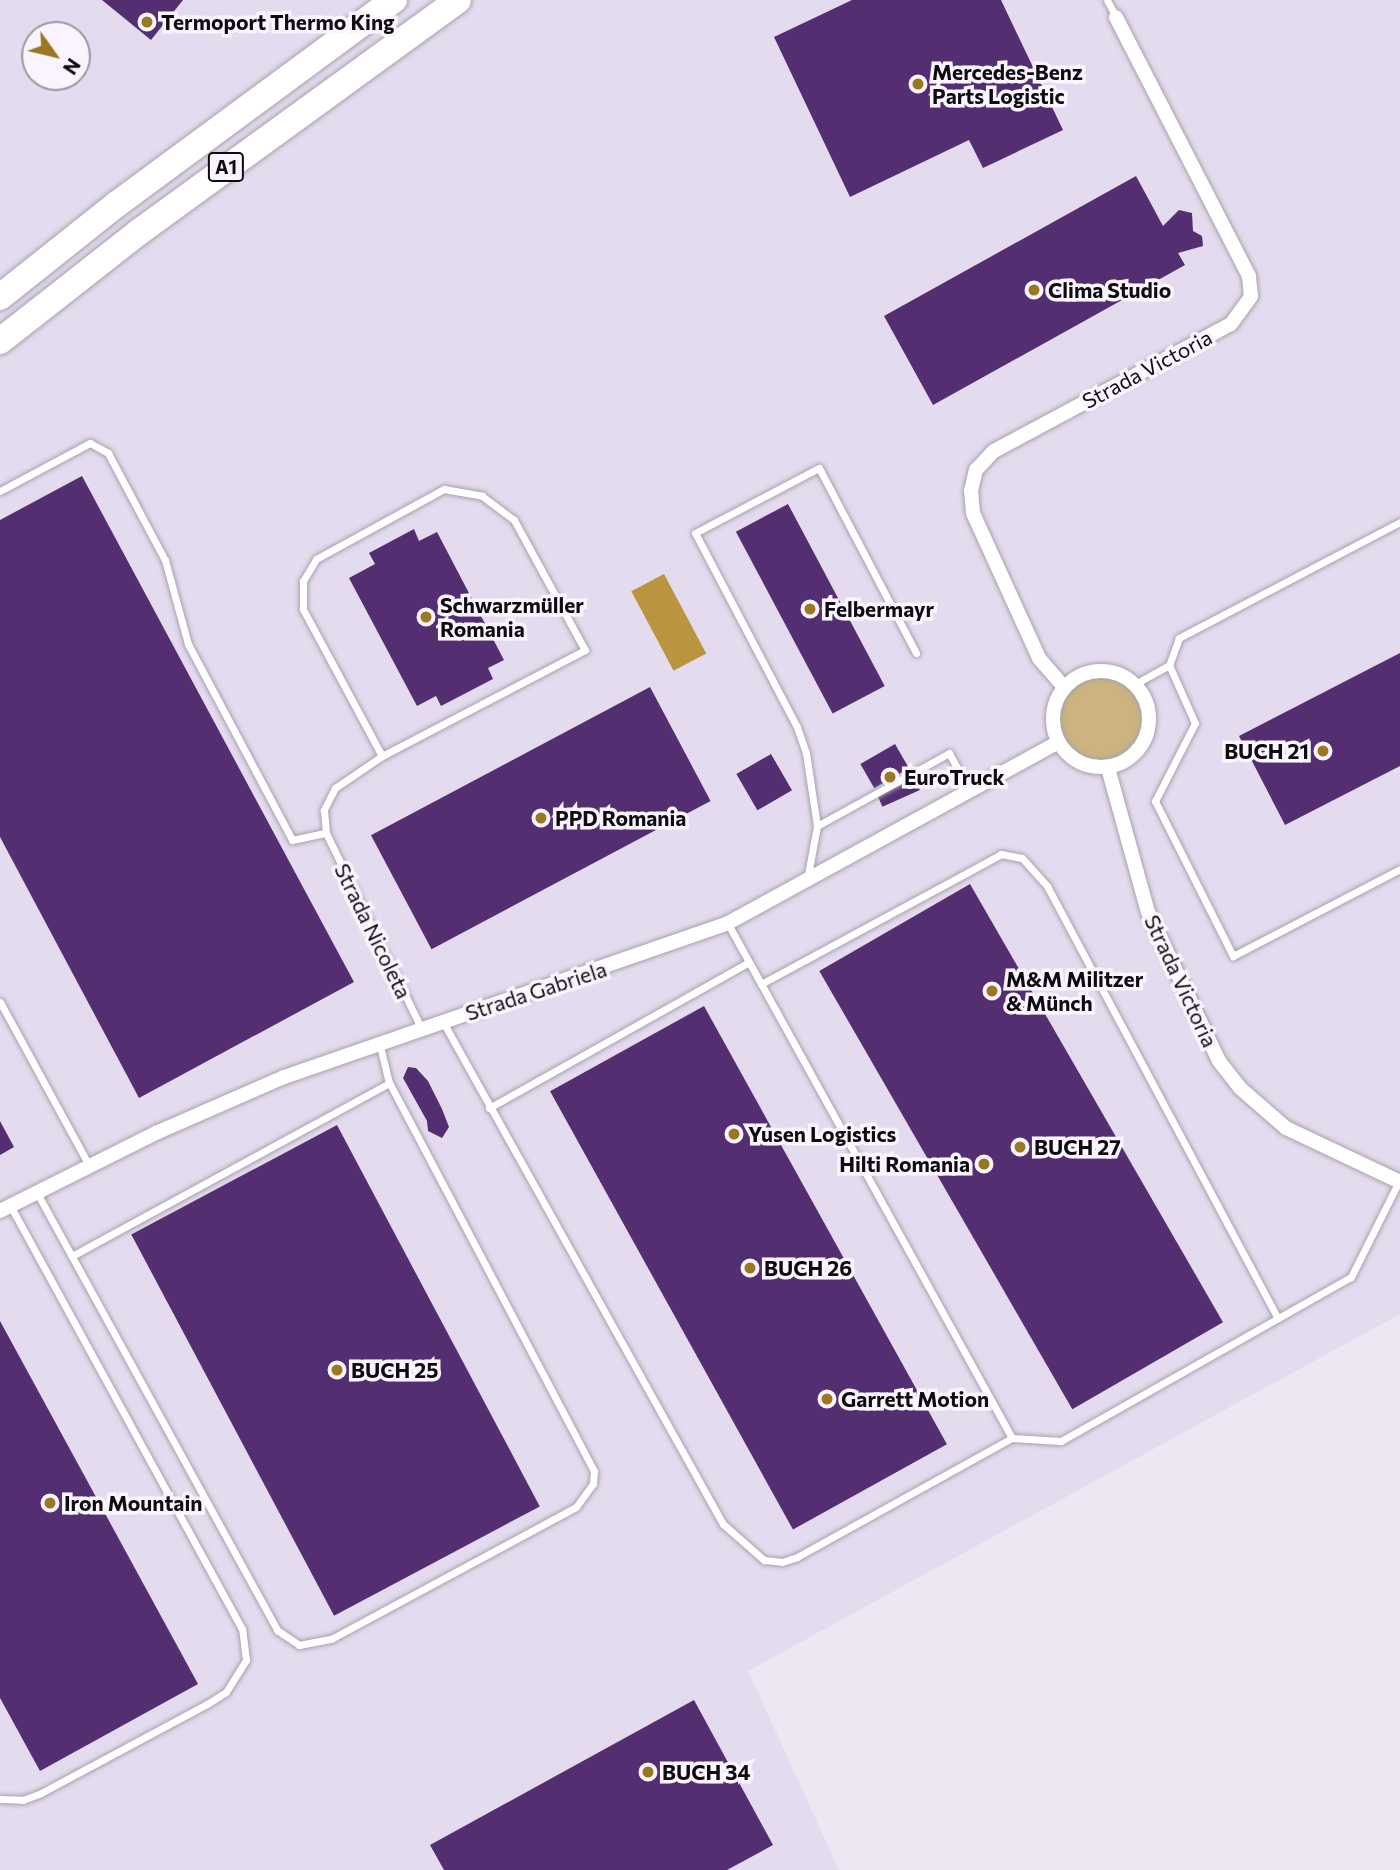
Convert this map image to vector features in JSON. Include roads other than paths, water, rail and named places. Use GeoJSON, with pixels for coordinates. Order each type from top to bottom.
{"type":"FeatureCollection","features":[{"type":"Feature","properties":{"kind":"highway","name":"A1"},"geometry":{"type":"LineString","coordinates":[[0,297],[325,48],[394,0]]}},
{"type":"Feature","properties":{"kind":"highway","name":"A1"},"geometry":{"type":"LineString","coordinates":[[0,341],[149,224],[458,0]]}},
{"type":"Feature","properties":{"kind":"highway"},"geometry":{"type":"LineString","coordinates":[[0,282],[140,177],[325,48]]}},
{"type":"Feature","properties":{"kind":"street","name":"Strada Victoria"},"geometry":{"type":"LineString","coordinates":[[1065,687],[1039,658],[973,513],[971,491],[976,470],[994,451],[1231,324],[1251,296],[1249,276],[1116,16]]}},
{"type":"Feature","properties":{"kind":"street"},"geometry":{"type":"LineString","coordinates":[[1099,670],[1135,684],[1149,711],[1147,734],[1135,754],[1108,768],[1079,763],[1058,742],[1052,720],[1065,687],[1099,670]]}},
{"type":"Feature","properties":{"kind":"street","name":"Strada Gabriela"},"geometry":{"type":"LineString","coordinates":[[5,1208],[230,1099],[379,1042],[728,923],[1058,742]]}},
{"type":"Feature","properties":{"kind":"street","name":"Strada Victoria"},"geometry":{"type":"LineString","coordinates":[[1108,768],[1148,912],[1219,1061],[1240,1088],[1286,1128],[1399,1182]]}},
{"type":"Feature","properties":{"kind":"lane"},"geometry":{"type":"LineString","coordinates":[[1107,0],[1116,16]]}},
{"type":"Feature","properties":{"kind":"lane"},"geometry":{"type":"LineString","coordinates":[[0,491],[90,443],[108,453],[165,560],[188,644],[292,840],[326,833],[324,810],[335,788],[382,756],[584,650],[514,520],[482,496],[458,488],[444,489],[316,559],[303,581],[303,609],[382,756]]}},
{"type":"Feature","properties":{"kind":"lane"},"geometry":{"type":"LineString","coordinates":[[807,880],[817,825],[813,785],[797,727],[695,533],[819,468],[916,653]]}},
{"type":"Feature","properties":{"kind":"lane"},"geometry":{"type":"LineString","coordinates":[[1135,684],[1169,665],[1182,635],[1400,522]]}},
{"type":"Feature","properties":{"kind":"lane"},"geometry":{"type":"LineString","coordinates":[[1169,665],[1195,723],[1155,802],[1233,956],[1400,869]]}},
{"type":"Feature","properties":{"kind":"lane"},"geometry":{"type":"LineString","coordinates":[[817,825],[949,753],[970,791]]}},
{"type":"Feature","properties":{"kind":"lane","name":"Strada Nicoleta"},"geometry":{"type":"LineString","coordinates":[[326,833],[421,1028]]}},
{"type":"Feature","properties":{"kind":"lane"},"geometry":{"type":"LineString","coordinates":[[761,984],[1001,854],[1022,858],[1047,886],[1279,1318]]}},
{"type":"Feature","properties":{"kind":"lane"},"geometry":{"type":"LineString","coordinates":[[728,923],[1012,1438]]}},
{"type":"Feature","properties":{"kind":"lane"},"geometry":{"type":"LineString","coordinates":[[489,1108],[749,962]]}},
{"type":"Feature","properties":{"kind":"lane"},"geometry":{"type":"LineString","coordinates":[[0,1002],[89,1165]]}},
{"type":"Feature","properties":{"kind":"lane"},"geometry":{"type":"LineString","coordinates":[[443,1022],[723,1524],[748,1550],[773,1561],[797,1557],[1012,1438],[1061,1441],[1351,1277],[1399,1182]]}},
{"type":"Feature","properties":{"kind":"lane"},"geometry":{"type":"LineString","coordinates":[[37,1192],[277,1630],[289,1641],[315,1644],[331,1639],[576,1507],[588,1496],[594,1471],[389,1083],[379,1042]]}},
{"type":"Feature","properties":{"kind":"lane"},"geometry":{"type":"LineString","coordinates":[[72,1256],[389,1083]]}},
{"type":"Feature","properties":{"kind":"lane"},"geometry":{"type":"LineString","coordinates":[[0,1799],[23,1800],[41,1793],[207,1704],[239,1676],[246,1652],[242,1629],[5,1208]]}},
{"type":"Feature","properties":{"kind":"place","name":"Termoport Thermo King"},"geometry":{"type":"Point","coordinates":[147,22]}},
{"type":"Feature","properties":{"kind":"place","name":"Mercedes-Benz Parts Logistic"},"geometry":{"type":"Point","coordinates":[918,84]}},
{"type":"Feature","properties":{"kind":"place","name":"Clima Studio"},"geometry":{"type":"Point","coordinates":[1034,290]}},
{"type":"Feature","properties":{"kind":"place","name":"Felbermayr"},"geometry":{"type":"Point","coordinates":[810,609]}},
{"type":"Feature","properties":{"kind":"place","name":"Schwarzmüller Romania"},"geometry":{"type":"Point","coordinates":[426,617]}},
{"type":"Feature","properties":{"kind":"place","name":"BUCH 21"},"geometry":{"type":"Point","coordinates":[1323,751]}},
{"type":"Feature","properties":{"kind":"place","name":"EuroTruck"},"geometry":{"type":"Point","coordinates":[890,777]}},
{"type":"Feature","properties":{"kind":"place","name":"PPD Romania"},"geometry":{"type":"Point","coordinates":[541,818]}},
{"type":"Feature","properties":{"kind":"place","name":"M&M Militzer & Münch"},"geometry":{"type":"Point","coordinates":[992,991]}},
{"type":"Feature","properties":{"kind":"place","name":"Yusen Logistics"},"geometry":{"type":"Point","coordinates":[734,1134]}},
{"type":"Feature","properties":{"kind":"place","name":"BUCH 27"},"geometry":{"type":"Point","coordinates":[1020,1147]}},
{"type":"Feature","properties":{"kind":"place","name":"Hilti Romania"},"geometry":{"type":"Point","coordinates":[984,1164]}},
{"type":"Feature","properties":{"kind":"place","name":"BUCH 26"},"geometry":{"type":"Point","coordinates":[750,1268]}},
{"type":"Feature","properties":{"kind":"place","name":"BUCH 25"},"geometry":{"type":"Point","coordinates":[337,1370]}},
{"type":"Feature","properties":{"kind":"place","name":"Garrett Motion"},"geometry":{"type":"Point","coordinates":[827,1399]}},
{"type":"Feature","properties":{"kind":"place","name":"Iron Mountain"},"geometry":{"type":"Point","coordinates":[50,1503]}},
{"type":"Feature","properties":{"kind":"place","name":"BUCH 34"},"geometry":{"type":"Point","coordinates":[648,1772]}}]}
